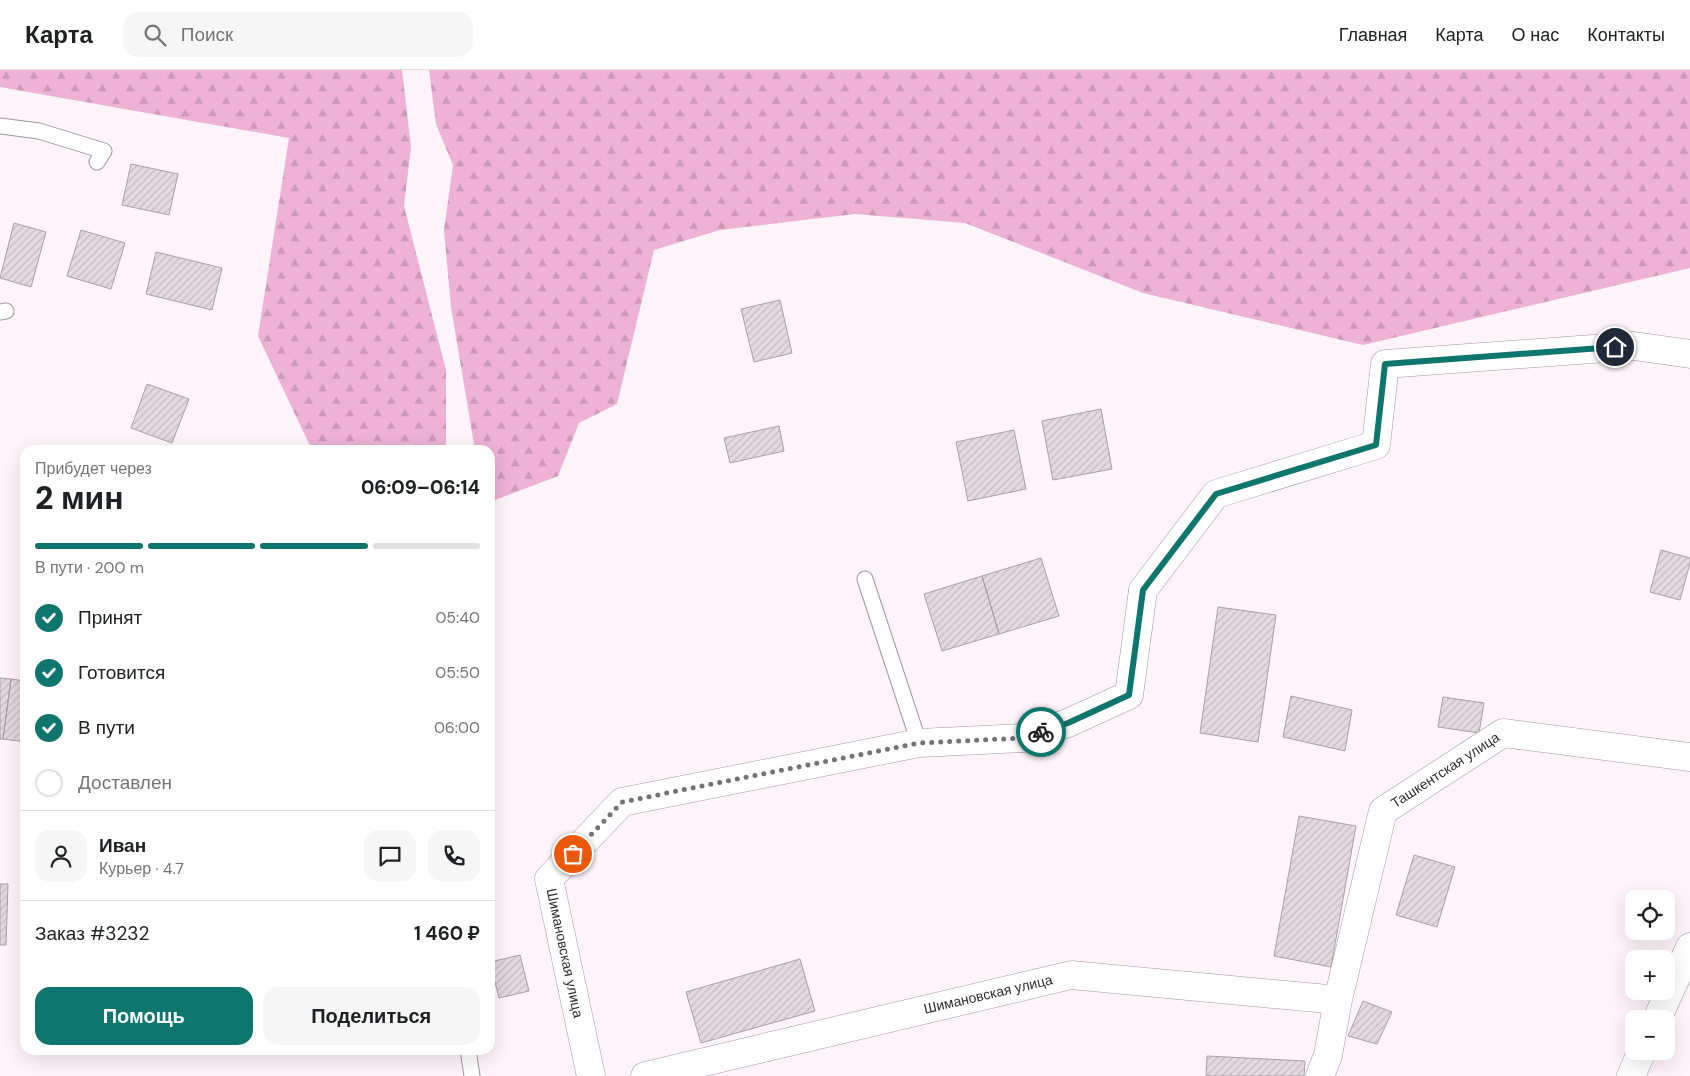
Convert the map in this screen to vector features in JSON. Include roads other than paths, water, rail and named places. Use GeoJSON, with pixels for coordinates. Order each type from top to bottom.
{"type":"FeatureCollection","features":[{"type":"Feature","properties":{"kind":"street"},"geometry":{"type":"LineString","coordinates":[[919,743],[1023,738],[1068,723],[1129,695],[1143,590],[1216,494],[1376,445],[1385,364],[1634,346],[1690,354]]}},
{"type":"Feature","properties":{"kind":"street","name":"Ташкентская улица"},"geometry":{"type":"LineString","coordinates":[[1320,1076],[1328,1055],[1338,1000],[1383,811],[1503,732],[1690,758]]}},
{"type":"Feature","properties":{"kind":"street","name":"Шимановская улица"},"geometry":{"type":"LineString","coordinates":[[591,1076],[549,879],[622,802],[919,743]]}},
{"type":"Feature","properties":{"kind":"street"},"geometry":{"type":"LineString","coordinates":[[1661,1010],[1690,947]]}},
{"type":"Feature","properties":{"kind":"street","name":"Шимановская улица"},"geometry":{"type":"LineString","coordinates":[[645,1076],[1071,975],[1338,1000]]}},
{"type":"Feature","properties":{"kind":"street"},"geometry":{"type":"LineString","coordinates":[[1631,1076],[1638,1060]]}},
{"type":"Feature","properties":{"kind":"lane"},"geometry":{"type":"LineString","coordinates":[[0,126],[39,130],[104,151],[97,162]]}},
{"type":"Feature","properties":{"kind":"lane"},"geometry":{"type":"LineString","coordinates":[[864,579],[919,743]]}},
{"type":"Feature","properties":{"kind":"lane"},"geometry":{"type":"LineString","coordinates":[[469,1055],[472,1076]]}}]}
